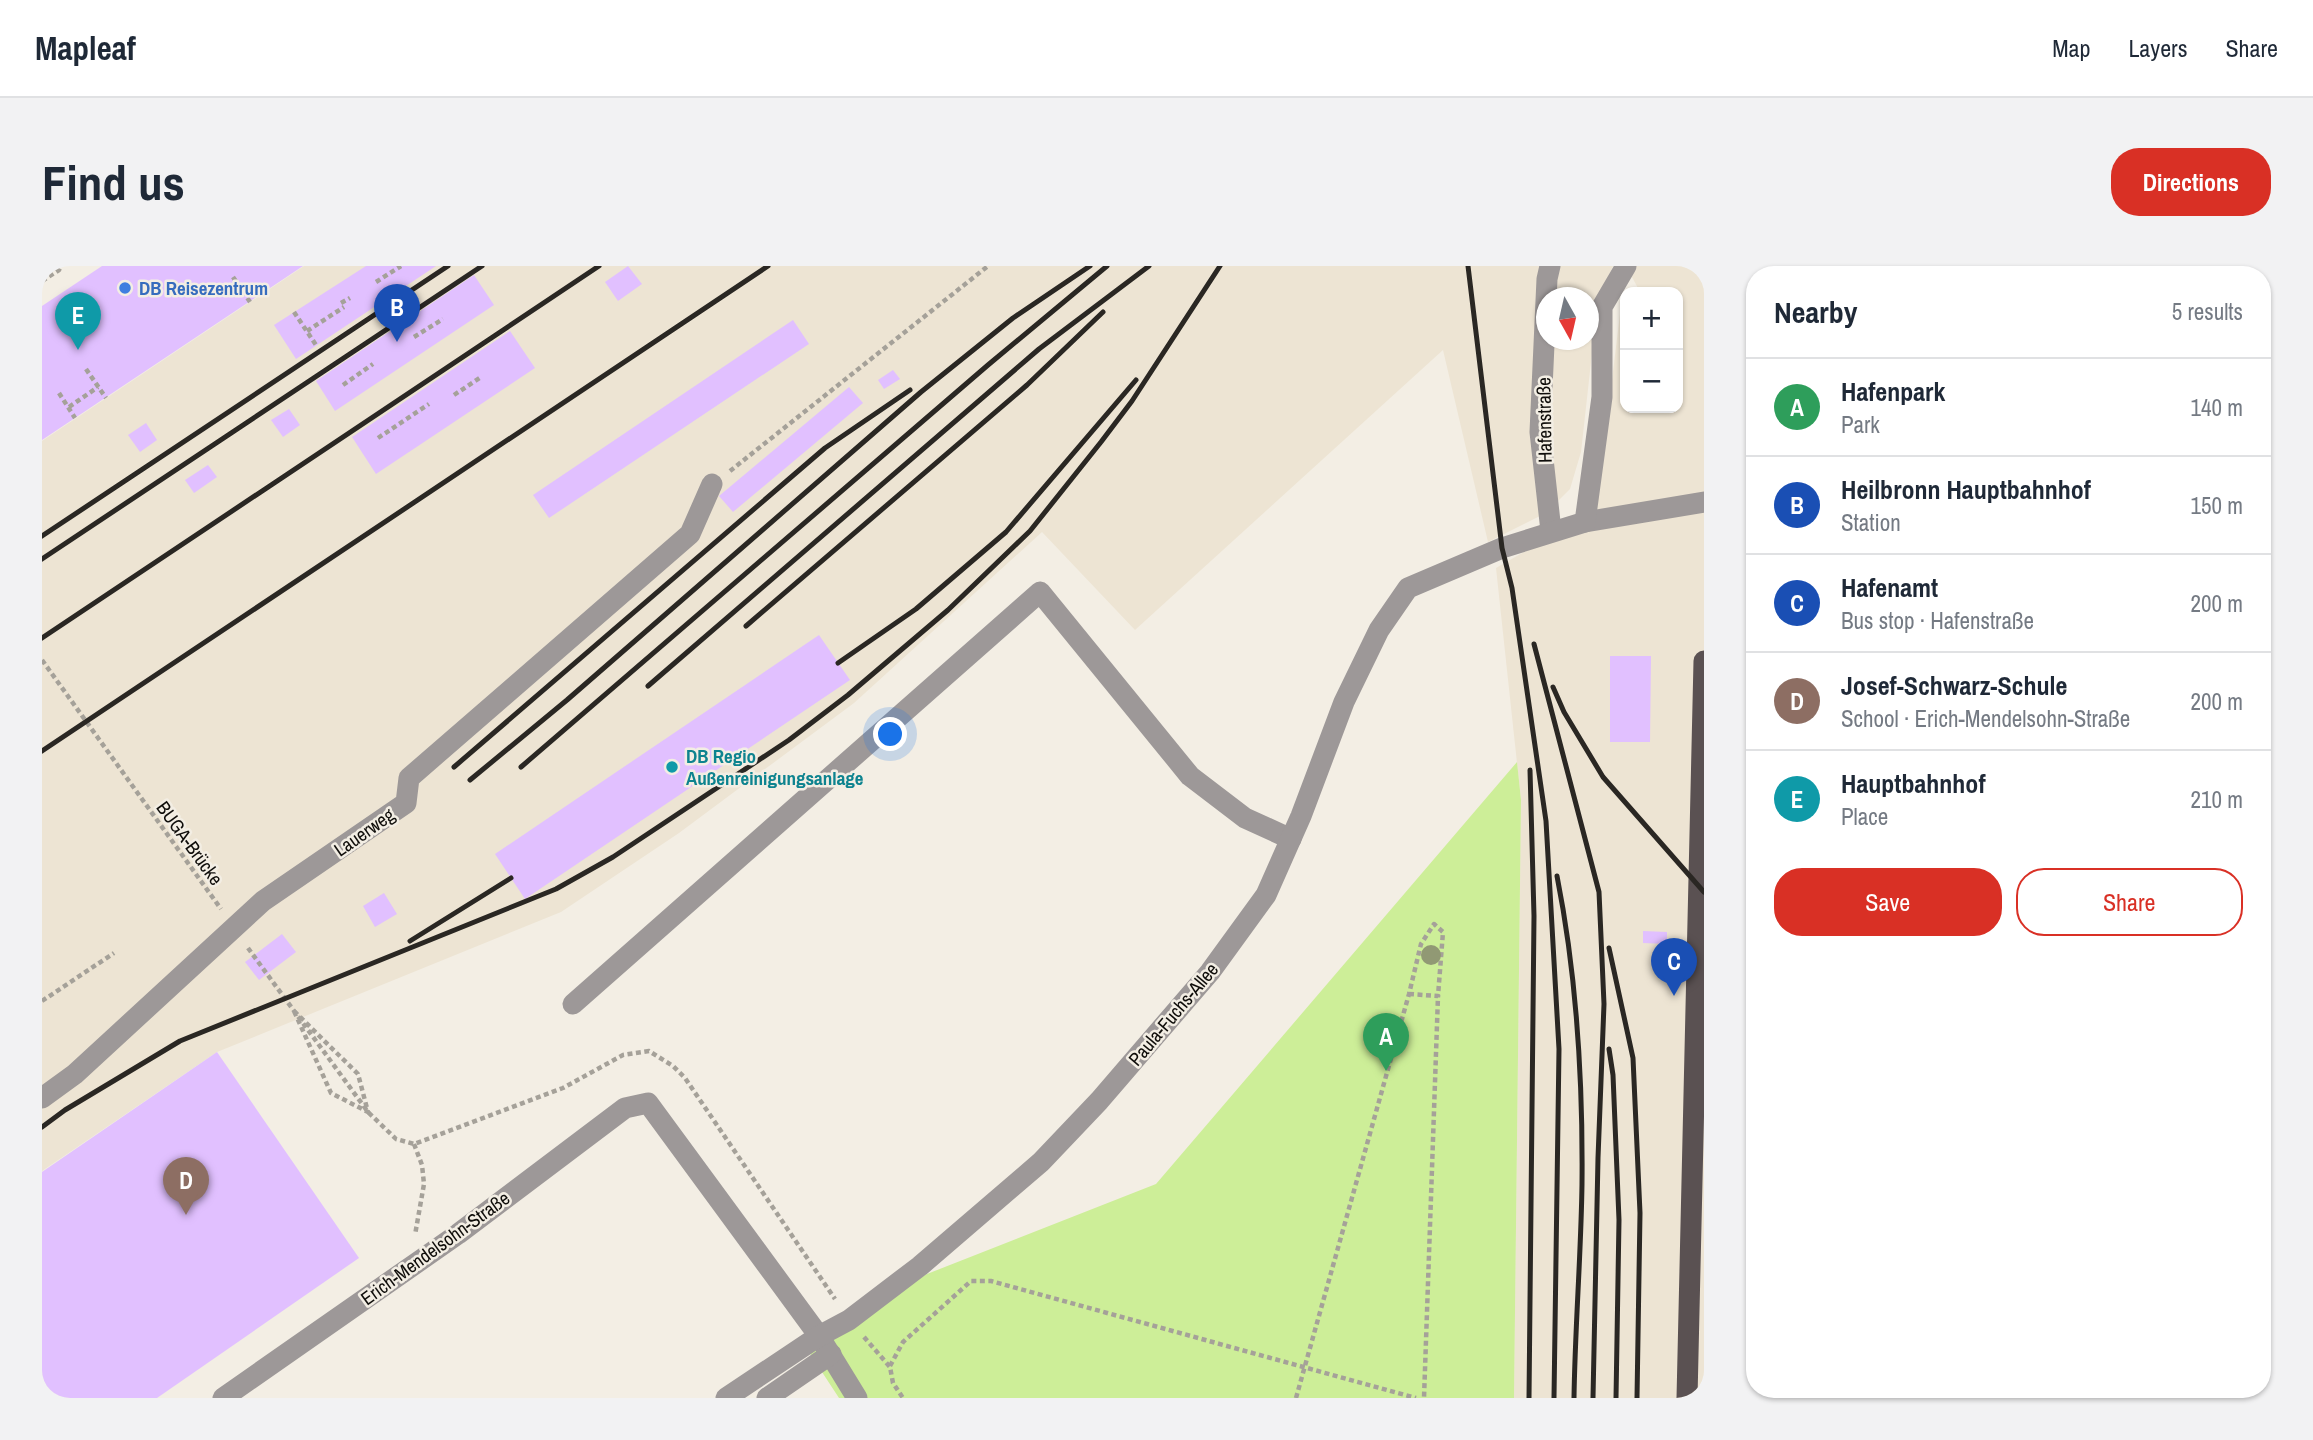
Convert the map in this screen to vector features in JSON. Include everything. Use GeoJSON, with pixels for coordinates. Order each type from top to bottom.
{"type":"FeatureCollection","features":[{"type":"Feature","properties":{"kind":"main road"},"geometry":{"type":"LineString","coordinates":[[1687,1398],[1704,661]]}},
{"type":"Feature","properties":{"kind":"street","name":"Hafenstraße"},"geometry":{"type":"LineString","coordinates":[[1550,266],[1547,279],[1540,432],[1551,531]]}},
{"type":"Feature","properties":{"kind":"street"},"geometry":{"type":"LineString","coordinates":[[1585,522],[1602,397],[1602,307],[1626,266]]}},
{"type":"Feature","properties":{"kind":"street","name":"Lauerweg"},"geometry":{"type":"LineString","coordinates":[[42,1098],[75,1074],[263,901],[406,803],[409,778],[690,534],[712,484]]}},
{"type":"Feature","properties":{"kind":"street","name":"Paula-Fuchs-Allee"},"geometry":{"type":"LineString","coordinates":[[767,1398],[849,1320],[920,1266],[1041,1162],[1083,1118],[1210,972],[1266,895],[1291,839],[1344,702],[1379,630],[1408,588],[1502,548],[1551,531],[1585,522],[1704,502]]}},
{"type":"Feature","properties":{"kind":"street"},"geometry":{"type":"LineString","coordinates":[[573,1004],[1040,592],[1190,776],[1245,818],[1291,839]]}},
{"type":"Feature","properties":{"kind":"street","name":"Erich-Mendelsohn-Straße"},"geometry":{"type":"LineString","coordinates":[[223,1398],[458,1234],[625,1108],[648,1103],[825,1345]]}},
{"type":"Feature","properties":{"kind":"street","name":"Paula-Fuchs-Allee"},"geometry":{"type":"LineString","coordinates":[[726,1398],[825,1345]]}},
{"type":"Feature","properties":{"kind":"street"},"geometry":{"type":"LineString","coordinates":[[825,1345],[857,1398]]}},
{"type":"Feature","properties":{"kind":"path"},"geometry":{"type":"LineString","coordinates":[[42,281],[61,266]]}},
{"type":"Feature","properties":{"kind":"path"},"geometry":{"type":"LineString","coordinates":[[376,282],[401,266]]}},
{"type":"Feature","properties":{"kind":"path"},"geometry":{"type":"LineString","coordinates":[[712,484],[988,266]]}},
{"type":"Feature","properties":{"kind":"path"},"geometry":{"type":"LineString","coordinates":[[233,277],[250,302]]}},
{"type":"Feature","properties":{"kind":"path"},"geometry":{"type":"LineString","coordinates":[[307,331],[350,298]]}},
{"type":"Feature","properties":{"kind":"path"},"geometry":{"type":"LineString","coordinates":[[294,312],[316,345]]}},
{"type":"Feature","properties":{"kind":"path"},"geometry":{"type":"LineString","coordinates":[[414,337],[443,318]]}},
{"type":"Feature","properties":{"kind":"path"},"geometry":{"type":"LineString","coordinates":[[342,385],[373,364]]}},
{"type":"Feature","properties":{"kind":"path"},"geometry":{"type":"LineString","coordinates":[[86,369],[106,398]]}},
{"type":"Feature","properties":{"kind":"path"},"geometry":{"type":"LineString","coordinates":[[454,395],[481,377]]}},
{"type":"Feature","properties":{"kind":"path"},"geometry":{"type":"LineString","coordinates":[[69,407],[98,387]]}},
{"type":"Feature","properties":{"kind":"path"},"geometry":{"type":"LineString","coordinates":[[59,393],[75,418]]}},
{"type":"Feature","properties":{"kind":"path"},"geometry":{"type":"LineString","coordinates":[[378,438],[429,404]]}},
{"type":"Feature","properties":{"kind":"path","name":"BUGA-Brücke"},"geometry":{"type":"LineString","coordinates":[[42,660],[229,920]]}},
{"type":"Feature","properties":{"kind":"path"},"geometry":{"type":"LineString","coordinates":[[1296,1398],[1421,944],[1434,924],[1443,932],[1437,996],[1424,1398]]}},
{"type":"Feature","properties":{"kind":"path"},"geometry":{"type":"LineString","coordinates":[[245,943],[368,1112],[396,1139],[414,1144],[436,1135]]}},
{"type":"Feature","properties":{"kind":"path"},"geometry":{"type":"LineString","coordinates":[[42,1002],[114,953]]}},
{"type":"Feature","properties":{"kind":"path"},"geometry":{"type":"LineString","coordinates":[[1409,994],[1437,996]]}},
{"type":"Feature","properties":{"kind":"path"},"geometry":{"type":"LineString","coordinates":[[294,1011],[331,1093],[368,1112]]}},
{"type":"Feature","properties":{"kind":"path"},"geometry":{"type":"LineString","coordinates":[[294,1011],[358,1074],[368,1112]]}},
{"type":"Feature","properties":{"kind":"path"},"geometry":{"type":"LineString","coordinates":[[411,1242],[416,1232],[424,1185],[422,1165],[414,1144]]}},
{"type":"Feature","properties":{"kind":"path"},"geometry":{"type":"LineString","coordinates":[[890,1367],[903,1342],[971,1281],[991,1281],[1416,1398]]}},
{"type":"Feature","properties":{"kind":"shaded area"},"geometry":{"type":"Polygon","coordinates":[[[304,266],[1613,266],[1599,297],[1599,287],[1536,287],[1536,350],[1592,350],[1581,452],[1570,489],[1546,513],[1488,542],[1443,350],[1135,630],[1042,532],[854,703],[679,833],[561,912],[217,1052],[42,1171],[42,441],[304,266]]]}},
{"type":"Feature","properties":{"kind":"shaded area"},"geometry":{"type":"Polygon","coordinates":[[[1626,266],[1704,266],[1704,1398],[1514,1398],[1521,800],[1496,568],[1573,524],[1603,454],[1620,314],[1620,413],[1683,413],[1683,287],[1637,287],[1626,266]]]}},
{"type":"Feature","properties":{"kind":"green space"},"geometry":{"type":"Polygon","coordinates":[[[1517,762],[1521,800],[1514,1398],[839,1398],[803,1343],[927,1274],[1156,1184],[1517,762]]]}},
{"type":"Feature","properties":{"kind":"building"},"geometry":{"type":"Polygon","coordinates":[[[102,266],[303,266],[42,440],[42,306],[102,266]]]}},
{"type":"Feature","properties":{"kind":"building"},"geometry":{"type":"Polygon","coordinates":[[[366,266],[436,266],[296,359],[274,325],[366,266]]]}},
{"type":"Feature","properties":{"kind":"building"},"geometry":{"type":"Polygon","coordinates":[[[628,266],[642,284],[618,301],[605,282],[628,266]]]}},
{"type":"Feature","properties":{"kind":"building"},"geometry":{"type":"Polygon","coordinates":[[[474,275],[494,305],[335,411],[316,381],[474,275]]]}},
{"type":"Feature","properties":{"kind":"building"},"geometry":{"type":"Polygon","coordinates":[[[793,320],[809,344],[549,518],[533,495],[793,320]]]}},
{"type":"Feature","properties":{"kind":"building"},"geometry":{"type":"Polygon","coordinates":[[[510,331],[535,368],[376,474],[352,437],[510,331]]]}},
{"type":"Feature","properties":{"kind":"building"},"geometry":{"type":"Polygon","coordinates":[[[893,370],[900,379],[884,389],[878,380],[893,370]]]}},
{"type":"Feature","properties":{"kind":"building"},"geometry":{"type":"Polygon","coordinates":[[[849,387],[863,403],[733,512],[719,496],[849,387]]]}},
{"type":"Feature","properties":{"kind":"building"},"geometry":{"type":"Polygon","coordinates":[[[289,409],[300,425],[283,437],[271,420],[289,409]]]}},
{"type":"Feature","properties":{"kind":"building"},"geometry":{"type":"Polygon","coordinates":[[[146,423],[157,440],[140,452],[128,435],[146,423]]]}},
{"type":"Feature","properties":{"kind":"building"},"geometry":{"type":"Polygon","coordinates":[[[208,465],[217,477],[194,493],[185,480],[208,465]]]}},
{"type":"Feature","properties":{"kind":"building","name":"DB Regio Außenreinigungsanlage"},"geometry":{"type":"Polygon","coordinates":[[[819,635],[850,680],[525,899],[495,854],[819,635]]]}},
{"type":"Feature","properties":{"kind":"building"},"geometry":{"type":"Polygon","coordinates":[[[1610,656],[1651,656],[1650,742],[1610,742],[1610,656]]]}},
{"type":"Feature","properties":{"kind":"building"},"geometry":{"type":"Polygon","coordinates":[[[384,893],[397,914],[375,927],[363,906],[384,893]]]}},
{"type":"Feature","properties":{"kind":"building"},"geometry":{"type":"Polygon","coordinates":[[[1643,931],[1667,932],[1667,944],[1643,943],[1643,931]]]}},
{"type":"Feature","properties":{"kind":"building"},"geometry":{"type":"Polygon","coordinates":[[[282,934],[296,952],[259,980],[245,962],[282,934]]]}},
{"type":"Feature","properties":{"kind":"building"},"geometry":{"type":"Polygon","coordinates":[[[217,1052],[359,1258],[157,1398],[42,1398],[42,1172],[217,1052]]]}},
{"type":"Feature","properties":{"kind":"railway"},"geometry":{"type":"LineString","coordinates":[[42,536],[448,266]]}},
{"type":"Feature","properties":{"kind":"railway"},"geometry":{"type":"LineString","coordinates":[[42,559],[482,266]]}},
{"type":"Feature","properties":{"kind":"railway"},"geometry":{"type":"LineString","coordinates":[[42,638],[599,266]]}},
{"type":"Feature","properties":{"kind":"railway"},"geometry":{"type":"LineString","coordinates":[[42,751],[768,266]]}},
{"type":"Feature","properties":{"kind":"railway"},"geometry":{"type":"LineString","coordinates":[[470,780],[567,700],[921,392],[1013,318],[1090,266]]}},
{"type":"Feature","properties":{"kind":"railway"},"geometry":{"type":"LineString","coordinates":[[521,767],[1107,266]]}},
{"type":"Feature","properties":{"kind":"railway"},"geometry":{"type":"LineString","coordinates":[[648,686],[1039,349],[1149,266]]}},
{"type":"Feature","properties":{"kind":"railway"},"geometry":{"type":"LineString","coordinates":[[42,1127],[65,1110],[180,1041],[556,889],[613,857],[789,740],[848,695],[948,610],[1030,531],[1132,401],[1220,266]]}},
{"type":"Feature","properties":{"kind":"railway"},"geometry":{"type":"LineString","coordinates":[[1468,266],[1502,548],[1512,588],[1546,821],[1559,1049],[1554,1398]]}},
{"type":"Feature","properties":{"kind":"railway"},"geometry":{"type":"LineString","coordinates":[[746,626],[1027,385],[1103,312]]}},
{"type":"Feature","properties":{"kind":"railway"},"geometry":{"type":"LineString","coordinates":[[838,663],[916,609],[1006,532],[1136,380]]}},
{"type":"Feature","properties":{"kind":"railway"},"geometry":{"type":"LineString","coordinates":[[454,767],[825,448],[910,390]]}},
{"type":"Feature","properties":{"kind":"railway"},"geometry":{"type":"LineString","coordinates":[[1534,644],[1599,892],[1604,1004],[1593,1398]]}},
{"type":"Feature","properties":{"kind":"railway"},"geometry":{"type":"LineString","coordinates":[[1553,687],[1564,712],[1603,777],[1704,892]]}},
{"type":"Feature","properties":{"kind":"railway"},"geometry":{"type":"LineString","coordinates":[[1529,1398],[1534,916],[1530,770]]}},
{"type":"Feature","properties":{"kind":"railway"},"geometry":{"type":"LineString","coordinates":[[1557,876],[1574,991],[1581,1107],[1581,1211],[1574,1398]]}},
{"type":"Feature","properties":{"kind":"railway"},"geometry":{"type":"LineString","coordinates":[[410,941],[511,878]]}},
{"type":"Feature","properties":{"kind":"railway"},"geometry":{"type":"LineString","coordinates":[[1609,948],[1633,1058],[1640,1213],[1637,1398]]}},
{"type":"Feature","properties":{"kind":"railway"},"geometry":{"type":"LineString","coordinates":[[1609,1049],[1613,1075],[1619,1220],[1616,1398]]}},
{"type":"Feature","properties":{"kind":"place","name":"DB Reisezentrum"},"geometry":{"type":"Point","coordinates":[125,288]}},
{"type":"Feature","properties":{"kind":"place","name":"Heilbronn Hauptbahnhof"},"geometry":{"type":"Point","coordinates":[397,342]}},
{"type":"Feature","properties":{"kind":"place","name":"Hauptbahnhof"},"geometry":{"type":"Point","coordinates":[78,350]}},
{"type":"Feature","properties":{"kind":"place","name":"DB Regio Außenreinigungsanlage"},"geometry":{"type":"Point","coordinates":[672,767]}},
{"type":"Feature","properties":{"kind":"place","name":"Hafenamt"},"geometry":{"type":"Point","coordinates":[1674,996]}},
{"type":"Feature","properties":{"kind":"place","name":"Hafenpark"},"geometry":{"type":"Point","coordinates":[1386,1071]}},
{"type":"Feature","properties":{"kind":"place","name":"Josef-Schwarz-Schule"},"geometry":{"type":"Point","coordinates":[186,1215]}}]}
